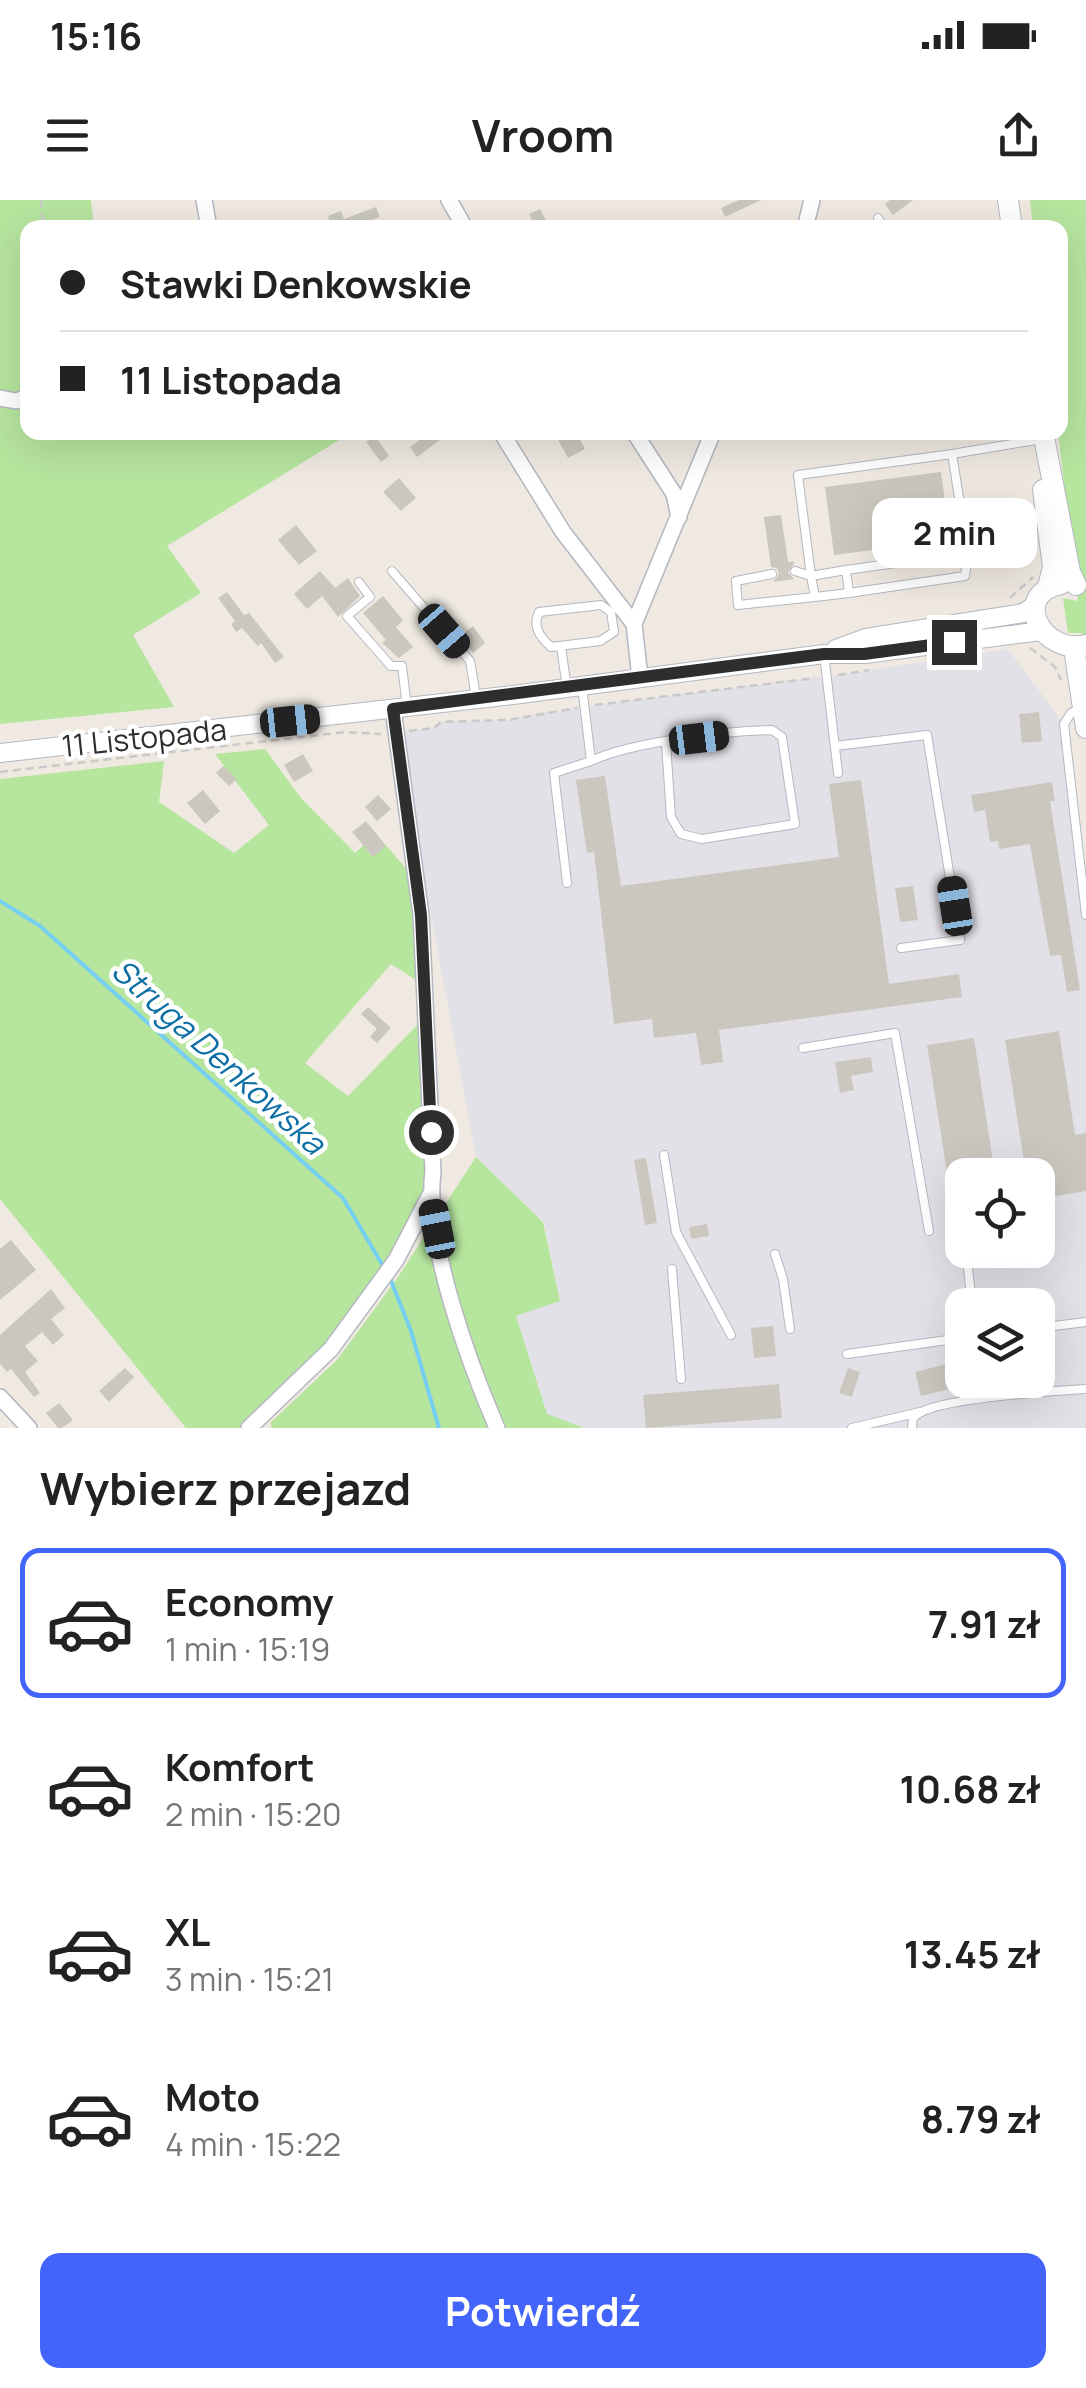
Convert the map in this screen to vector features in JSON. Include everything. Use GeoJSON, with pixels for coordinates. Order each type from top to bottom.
{"type":"FeatureCollection","features":[{"type":"Feature","properties":{"kind":"main road"},"geometry":{"type":"LineString","coordinates":[[1044,440],[1042,474],[1052,567],[1043,578],[1034,606],[1034,639],[1080,646],[1078,678],[1084,718]]}},
{"type":"Feature","properties":{"kind":"main road"},"geometry":{"type":"LineString","coordinates":[[1045,440],[1070,572],[1081,588]]}},
{"type":"Feature","properties":{"kind":"main road"},"geometry":{"type":"LineString","coordinates":[[1043,578],[1081,588]]}},
{"type":"Feature","properties":{"kind":"street"},"geometry":{"type":"LineString","coordinates":[[506,440],[563,532],[634,624]]}},
{"type":"Feature","properties":{"kind":"street"},"geometry":{"type":"LineString","coordinates":[[639,440],[674,494],[680,516]]}},
{"type":"Feature","properties":{"kind":"street"},"geometry":{"type":"LineString","coordinates":[[640,678],[634,624],[710,440]]}},
{"type":"Feature","properties":{"kind":"street","name":"11 Listopada"},"geometry":{"type":"LineString","coordinates":[[824,654],[866,638],[1022,613],[1034,606]]}},
{"type":"Feature","properties":{"kind":"street","name":"11 Listopada"},"geometry":{"type":"LineString","coordinates":[[0,753],[476,700],[824,654],[1034,639]]}},
{"type":"Feature","properties":{"kind":"street"},"geometry":{"type":"LineString","coordinates":[[400,708],[397,732],[421,915],[433,1171],[430,1195],[450,1296],[479,1386],[498,1428]]}},
{"type":"Feature","properties":{"kind":"street"},"geometry":{"type":"LineString","coordinates":[[248,1428],[332,1348],[396,1260],[430,1195]]}},
{"type":"Feature","properties":{"kind":"street"},"geometry":{"type":"LineString","coordinates":[[0,1396],[29,1428]]}},
{"type":"Feature","properties":{"kind":"lane"},"geometry":{"type":"LineString","coordinates":[[815,597],[798,475],[1024,440]]}},
{"type":"Feature","properties":{"kind":"lane"},"geometry":{"type":"LineString","coordinates":[[772,574],[736,581],[738,605],[965,576],[968,552],[952,454]]}},
{"type":"Feature","properties":{"kind":"lane"},"geometry":{"type":"LineString","coordinates":[[795,571],[811,576],[968,552]]}},
{"type":"Feature","properties":{"kind":"lane"},"geometry":{"type":"LineString","coordinates":[[846,570],[849,593]]}},
{"type":"Feature","properties":{"kind":"lane"},"geometry":{"type":"LineString","coordinates":[[392,571],[470,660],[476,700]]}},
{"type":"Feature","properties":{"kind":"lane"},"geometry":{"type":"LineString","coordinates":[[358,582],[370,598],[347,616],[391,666],[402,666],[400,708]]}},
{"type":"Feature","properties":{"kind":"lane"},"geometry":{"type":"LineString","coordinates":[[601,604],[612,612],[614,632],[610,637],[561,647],[551,647],[537,630],[535,621],[540,612],[601,604]]}},
{"type":"Feature","properties":{"kind":"lane"},"geometry":{"type":"LineString","coordinates":[[561,647],[574,688],[585,706],[591,761]]}},
{"type":"Feature","properties":{"kind":"lane"},"geometry":{"type":"LineString","coordinates":[[824,654],[838,773]]}},
{"type":"Feature","properties":{"kind":"lane"},"geometry":{"type":"LineString","coordinates":[[1084,718],[1071,714],[1064,724],[1086,914]]}},
{"type":"Feature","properties":{"kind":"lane"},"geometry":{"type":"LineString","coordinates":[[567,882],[554,773],[614,750],[666,743],[765,730],[778,733],[782,737],[795,824],[702,839],[681,834],[671,817],[666,743]]}},
{"type":"Feature","properties":{"kind":"lane"},"geometry":{"type":"LineString","coordinates":[[835,746],[927,736],[960,940],[902,948]]}},
{"type":"Feature","properties":{"kind":"lane"},"geometry":{"type":"LineString","coordinates":[[802,1048],[894,1032],[929,1231]]}},
{"type":"Feature","properties":{"kind":"lane"},"geometry":{"type":"LineString","coordinates":[[664,1155],[676,1232],[731,1334]]}},
{"type":"Feature","properties":{"kind":"lane"},"geometry":{"type":"LineString","coordinates":[[774,1254],[783,1278],[790,1328]]}},
{"type":"Feature","properties":{"kind":"lane"},"geometry":{"type":"LineString","coordinates":[[672,1270],[680,1379]]}},
{"type":"Feature","properties":{"kind":"lane"},"geometry":{"type":"LineString","coordinates":[[1055,1326],[1086,1322]]}},
{"type":"Feature","properties":{"kind":"lane"},"geometry":{"type":"LineString","coordinates":[[846,1354],[945,1340]]}},
{"type":"Feature","properties":{"kind":"lane"},"geometry":{"type":"LineString","coordinates":[[852,1428],[969,1401],[1086,1389]]}},
{"type":"Feature","properties":{"kind":"lane"},"geometry":{"type":"LineString","coordinates":[[912,1428],[920,1412]]}},
{"type":"Feature","properties":{"kind":"path"},"geometry":{"type":"LineString","coordinates":[[1000,602],[1043,578]]}},
{"type":"Feature","properties":{"kind":"path"},"geometry":{"type":"LineString","coordinates":[[1034,639],[1061,680],[1078,678]]}},
{"type":"Feature","properties":{"kind":"path"},"geometry":{"type":"LineString","coordinates":[[0,772],[345,732],[369,735],[434,728],[441,722],[508,720],[585,706],[866,670]]}},
{"type":"Feature","properties":{"kind":"shaded area"},"geometry":{"type":"Polygon","coordinates":[[[1008,649],[1064,724],[1086,915],[1086,1428],[584,1428],[547,1415],[516,1315],[560,1301],[544,1222],[476,1157],[397,732],[433,728],[441,722],[508,720],[571,708],[1008,649]]]}},
{"type":"Feature","properties":{"kind":"green space"},"geometry":{"type":"Polygon","coordinates":[[[0,200],[91,200],[93,220],[20,220],[20,440],[339,440],[167,546],[201,593],[133,635],[174,707],[0,724],[0,200]]]}},
{"type":"Feature","properties":{"kind":"green space"},"geometry":{"type":"Polygon","coordinates":[[[1030,200],[1086,200],[1086,664],[1082,633],[1068,633],[1063,598],[1078,601],[1059,440],[1068,440],[1068,220],[1032,220],[1030,200]]]}},
{"type":"Feature","properties":{"kind":"green space"},"geometry":{"type":"Polygon","coordinates":[[[265,749],[301,798],[355,853],[376,834],[410,873],[416,980],[391,964],[305,1063],[348,1096],[425,1017],[430,1195],[331,1349],[249,1428],[186,1428],[0,1199],[0,779],[164,761],[159,802],[234,853],[269,825],[215,754],[265,749]]]}},
{"type":"Feature","properties":{"kind":"green space"},"geometry":{"type":"Polygon","coordinates":[[[476,1157],[543,1222],[560,1301],[516,1316],[547,1414],[584,1428],[272,1428],[270,1423],[337,1360],[398,1277],[476,1157]]]}},
{"type":"Feature","properties":{"kind":"building"},"geometry":{"type":"Polygon","coordinates":[[[739,200],[761,200],[725,217],[721,208],[739,200]]]}},
{"type":"Feature","properties":{"kind":"building"},"geometry":{"type":"Polygon","coordinates":[[[890,200],[913,200],[893,215],[885,204],[890,200]]]}},
{"type":"Feature","properties":{"kind":"building"},"geometry":{"type":"Polygon","coordinates":[[[376,207],[380,217],[329,220],[328,216],[341,211],[344,219],[376,207]]]}},
{"type":"Feature","properties":{"kind":"building"},"geometry":{"type":"Polygon","coordinates":[[[540,209],[546,220],[532,220],[529,214],[540,209]]]}},
{"type":"Feature","properties":{"kind":"building"},"geometry":{"type":"Polygon","coordinates":[[[378,440],[389,456],[381,462],[366,442],[378,440]]]}},
{"type":"Feature","properties":{"kind":"building"},"geometry":{"type":"Polygon","coordinates":[[[419,440],[440,440],[417,457],[410,447],[419,440]]]}},
{"type":"Feature","properties":{"kind":"building"},"geometry":{"type":"Polygon","coordinates":[[[558,440],[580,440],[585,449],[568,458],[558,440]]]}},
{"type":"Feature","properties":{"kind":"building"},"geometry":{"type":"Polygon","coordinates":[[[941,472],[950,540],[834,555],[825,487],[941,472]]]}},
{"type":"Feature","properties":{"kind":"building"},"geometry":{"type":"Polygon","coordinates":[[[399,478],[416,498],[401,511],[383,492],[399,478]]]}},
{"type":"Feature","properties":{"kind":"building"},"geometry":{"type":"Polygon","coordinates":[[[781,515],[788,562],[794,561],[788,572],[794,579],[773,582],[779,574],[777,568],[771,567],[764,517],[781,515]]]}},
{"type":"Feature","properties":{"kind":"building"},"geometry":{"type":"Polygon","coordinates":[[[296,525],[317,551],[299,565],[278,540],[296,525]]]}},
{"type":"Feature","properties":{"kind":"building"},"geometry":{"type":"Polygon","coordinates":[[[320,571],[335,588],[348,578],[360,596],[338,617],[322,596],[307,609],[294,594],[320,571]]]}},
{"type":"Feature","properties":{"kind":"building"},"geometry":{"type":"Polygon","coordinates":[[[227,592],[284,657],[275,663],[261,643],[258,646],[242,628],[236,632],[231,624],[235,621],[218,598],[227,592]]]}},
{"type":"Feature","properties":{"kind":"building"},"geometry":{"type":"Polygon","coordinates":[[[383,596],[403,620],[396,627],[413,647],[399,658],[382,643],[386,640],[363,613],[383,596]]]}},
{"type":"Feature","properties":{"kind":"building"},"geometry":{"type":"Polygon","coordinates":[[[473,626],[485,643],[473,653],[459,637],[473,626]]]}},
{"type":"Feature","properties":{"kind":"building"},"geometry":{"type":"Polygon","coordinates":[[[1039,712],[1042,741],[1022,743],[1019,714],[1039,712]]]}},
{"type":"Feature","properties":{"kind":"building"},"geometry":{"type":"Polygon","coordinates":[[[303,754],[313,771],[294,782],[284,765],[303,754]]]}},
{"type":"Feature","properties":{"kind":"building"},"geometry":{"type":"Polygon","coordinates":[[[223,766],[237,779],[229,786],[216,773],[223,766]]]}},
{"type":"Feature","properties":{"kind":"building"},"geometry":{"type":"Polygon","coordinates":[[[605,776],[621,886],[839,857],[829,784],[861,780],[889,984],[959,974],[962,997],[719,1030],[723,1062],[701,1065],[696,1033],[654,1038],[652,1019],[614,1024],[594,852],[587,853],[576,780],[605,776]]]}},
{"type":"Feature","properties":{"kind":"building"},"geometry":{"type":"Polygon","coordinates":[[[1052,782],[1055,801],[1050,801],[1080,990],[1067,992],[1061,955],[1050,956],[1030,844],[999,849],[998,841],[990,842],[985,810],[974,812],[971,795],[1052,782]]]}},
{"type":"Feature","properties":{"kind":"building"},"geometry":{"type":"Polygon","coordinates":[[[203,790],[220,811],[205,824],[187,803],[203,790]]]}},
{"type":"Feature","properties":{"kind":"building"},"geometry":{"type":"Polygon","coordinates":[[[378,795],[391,809],[377,821],[365,807],[378,795]]]}},
{"type":"Feature","properties":{"kind":"building"},"geometry":{"type":"Polygon","coordinates":[[[366,821],[386,846],[373,857],[352,832],[366,821]]]}},
{"type":"Feature","properties":{"kind":"building"},"geometry":{"type":"Polygon","coordinates":[[[913,886],[918,920],[900,922],[895,888],[913,886]]]}},
{"type":"Feature","properties":{"kind":"building"},"geometry":{"type":"Polygon","coordinates":[[[368,1007],[391,1028],[377,1043],[370,1037],[377,1029],[361,1014],[368,1007]]]}},
{"type":"Feature","properties":{"kind":"building"},"geometry":{"type":"Polygon","coordinates":[[[1059,1031],[1075,1135],[1086,1133],[1086,1191],[1055,1196],[1055,1158],[1023,1158],[1005,1040],[1059,1031]]]}},
{"type":"Feature","properties":{"kind":"building"},"geometry":{"type":"Polygon","coordinates":[[[974,1038],[992,1158],[945,1160],[927,1045],[974,1038]]]}},
{"type":"Feature","properties":{"kind":"building"},"geometry":{"type":"Polygon","coordinates":[[[871,1057],[873,1072],[851,1076],[854,1090],[840,1093],[835,1062],[871,1057]]]}},
{"type":"Feature","properties":{"kind":"building"},"geometry":{"type":"Polygon","coordinates":[[[646,1158],[657,1223],[645,1225],[634,1160],[646,1158]]]}},
{"type":"Feature","properties":{"kind":"building"},"geometry":{"type":"Polygon","coordinates":[[[707,1224],[709,1236],[691,1239],[689,1227],[707,1224]]]}},
{"type":"Feature","properties":{"kind":"building"},"geometry":{"type":"Polygon","coordinates":[[[11,1240],[36,1270],[0,1300],[0,1249],[11,1240]]]}},
{"type":"Feature","properties":{"kind":"building"},"geometry":{"type":"Polygon","coordinates":[[[51,1289],[65,1308],[51,1319],[64,1335],[53,1345],[42,1332],[25,1346],[38,1361],[25,1372],[40,1393],[34,1397],[11,1369],[7,1372],[0,1364],[0,1335],[51,1289]]]}},
{"type":"Feature","properties":{"kind":"building"},"geometry":{"type":"Polygon","coordinates":[[[773,1326],[776,1356],[754,1358],[751,1328],[773,1326]]]}},
{"type":"Feature","properties":{"kind":"building"},"geometry":{"type":"Polygon","coordinates":[[[945,1364],[945,1390],[921,1396],[915,1372],[945,1364]]]}},
{"type":"Feature","properties":{"kind":"building"},"geometry":{"type":"Polygon","coordinates":[[[125,1368],[134,1377],[109,1402],[99,1391],[125,1368]]]}},
{"type":"Feature","properties":{"kind":"building"},"geometry":{"type":"Polygon","coordinates":[[[848,1368],[860,1372],[852,1397],[839,1393],[848,1368]]]}},
{"type":"Feature","properties":{"kind":"building"},"geometry":{"type":"Polygon","coordinates":[[[779,1384],[782,1418],[646,1428],[643,1395],[779,1384]]]}},
{"type":"Feature","properties":{"kind":"building"},"geometry":{"type":"Polygon","coordinates":[[[59,1403],[73,1420],[62,1428],[46,1413],[59,1403]]]}},
{"type":"Feature","properties":{"kind":"waterway","name":"Struga Denkowska"},"geometry":{"type":"LineString","coordinates":[[0,901],[40,926],[343,1198],[383,1266]]}},
{"type":"Feature","properties":{"kind":"waterway","name":"Struga Denkowska"},"geometry":{"type":"LineString","coordinates":[[391,1281],[411,1331],[439,1428]]}},
{"type":"Feature","properties":{"kind":"route"},"geometry":{"type":"LineString","coordinates":[[431,1132],[421,915],[393,709],[824,654],[864,654],[954,642]]}}]}
